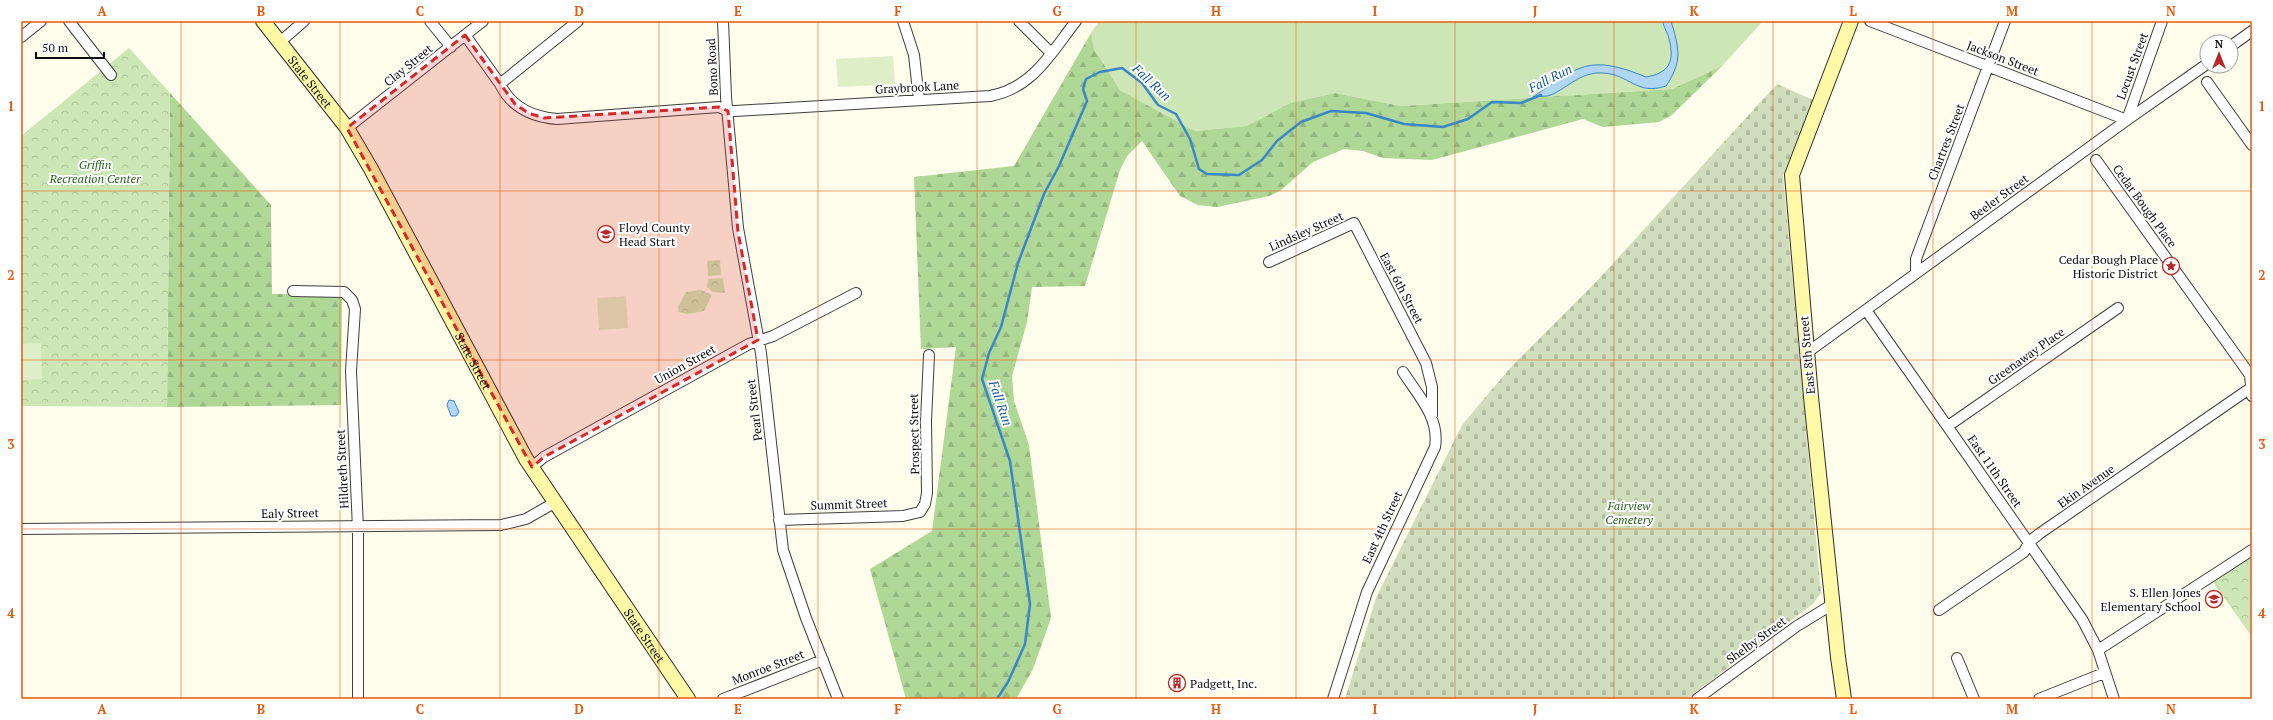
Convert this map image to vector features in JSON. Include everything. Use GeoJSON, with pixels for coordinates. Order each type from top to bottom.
{"type":"FeatureCollection","features":[{"type":"Feature","properties":{"kind":"main road","name":"State Street"},"geometry":{"type":"LineString","coordinates":[[263,21],[348,128],[532,467],[554,503],[688,699]]}},
{"type":"Feature","properties":{"kind":"main road","name":"East 8th Street"},"geometry":{"type":"LineString","coordinates":[[1844,699],[1833,604],[1792,175],[1851,21]]}},
{"type":"Feature","properties":{"kind":"street"},"geometry":{"type":"LineString","coordinates":[[21,37],[41,21]]}},
{"type":"Feature","properties":{"kind":"street"},"geometry":{"type":"LineString","coordinates":[[69,21],[111,75]]}},
{"type":"Feature","properties":{"kind":"street"},"geometry":{"type":"LineString","coordinates":[[280,42],[304,21]]}},
{"type":"Feature","properties":{"kind":"street"},"geometry":{"type":"LineString","coordinates":[[430,21],[451,47]]}},
{"type":"Feature","properties":{"kind":"street","name":"Clay Street"},"geometry":{"type":"LineString","coordinates":[[348,128],[483,21]]}},
{"type":"Feature","properties":{"kind":"street"},"geometry":{"type":"LineString","coordinates":[[500,84],[578,21]]}},
{"type":"Feature","properties":{"kind":"street","name":"Bono Road"},"geometry":{"type":"LineString","coordinates":[[723,21],[728,111]]}},
{"type":"Feature","properties":{"kind":"street"},"geometry":{"type":"LineString","coordinates":[[903,21],[914,55],[919,100]]}},
{"type":"Feature","properties":{"kind":"street"},"geometry":{"type":"LineString","coordinates":[[1019,21],[1051,53]]}},
{"type":"Feature","properties":{"kind":"street","name":"Graybrook Lane"},"geometry":{"type":"LineString","coordinates":[[465,35],[515,104],[528,113],[544,118],[577,118],[720,107],[728,111],[919,100],[1004,93],[1015,89],[1034,74],[1076,21]]}},
{"type":"Feature","properties":{"kind":"street","name":"Jackson Street"},"geometry":{"type":"LineString","coordinates":[[1870,21],[2127,120]]}},
{"type":"Feature","properties":{"kind":"street","name":"Chartres Street"},"geometry":{"type":"LineString","coordinates":[[1916,273],[1916,259],[2005,21]]}},
{"type":"Feature","properties":{"kind":"street","name":"Locust Street"},"geometry":{"type":"LineString","coordinates":[[2127,120],[2162,21]]}},
{"type":"Feature","properties":{"kind":"street"},"geometry":{"type":"LineString","coordinates":[[2239,40],[2252,31]]}},
{"type":"Feature","properties":{"kind":"street","name":"Beeler Street"},"geometry":{"type":"LineString","coordinates":[[1808,352],[2127,120],[2199,70]]}},
{"type":"Feature","properties":{"kind":"street"},"geometry":{"type":"LineString","coordinates":[[2207,82],[2252,145]]}},
{"type":"Feature","properties":{"kind":"street","name":"Pearl Street"},"geometry":{"type":"LineString","coordinates":[[728,111],[738,232],[758,340],[779,520],[786,562],[838,699]]}},
{"type":"Feature","properties":{"kind":"street","name":"Cedar Bough Place"},"geometry":{"type":"LineString","coordinates":[[2096,160],[2250,375],[2252,390]]}},
{"type":"Feature","properties":{"kind":"street","name":"Lindsley Street"},"geometry":{"type":"LineString","coordinates":[[1269,262],[1354,223]]}},
{"type":"Feature","properties":{"kind":"street","name":"East 6th Street"},"geometry":{"type":"LineString","coordinates":[[1354,223],[1427,366],[1432,387],[1432,415]]}},
{"type":"Feature","properties":{"kind":"street","name":"Hildreth Street"},"geometry":{"type":"LineString","coordinates":[[293,291],[341,292],[348,294],[353,304],[351,371],[358,526],[358,699]]}},
{"type":"Feature","properties":{"kind":"street","name":"Union Street"},"geometry":{"type":"LineString","coordinates":[[532,467],[544,457],[758,340],[780,333],[856,293]]}},
{"type":"Feature","properties":{"kind":"street","name":"Greenaway Place"},"geometry":{"type":"LineString","coordinates":[[1948,426],[2118,308]]}},
{"type":"Feature","properties":{"kind":"street","name":"East 11th Street"},"geometry":{"type":"LineString","coordinates":[[1866,310],[2082,619],[2098,650],[2104,673],[2114,699]]}},
{"type":"Feature","properties":{"kind":"street","name":"Prospect Street"},"geometry":{"type":"LineString","coordinates":[[920,512],[925,504],[927,493],[926,421],[929,355]]}},
{"type":"Feature","properties":{"kind":"street","name":"East 4th Street"},"geometry":{"type":"LineString","coordinates":[[1333,699],[1367,592],[1435,447],[1436,432],[1432,415],[1403,372]]}},
{"type":"Feature","properties":{"kind":"street","name":"Ekin Avenue"},"geometry":{"type":"LineString","coordinates":[[1939,610],[2024,552],[2029,542],[2252,390]]}},
{"type":"Feature","properties":{"kind":"street","name":"Ealy Street"},"geometry":{"type":"LineString","coordinates":[[21,529],[501,525],[526,519],[554,503]]}},
{"type":"Feature","properties":{"kind":"street","name":"Summit Street"},"geometry":{"type":"LineString","coordinates":[[779,520],[903,516],[920,512]]}},
{"type":"Feature","properties":{"kind":"street"},"geometry":{"type":"LineString","coordinates":[[2098,650],[2252,550]]}},
{"type":"Feature","properties":{"kind":"street","name":"Shelby Street"},"geometry":{"type":"LineString","coordinates":[[1697,699],[1797,626],[1833,604]]}},
{"type":"Feature","properties":{"kind":"street"},"geometry":{"type":"LineString","coordinates":[[1957,658],[1974,699]]}},
{"type":"Feature","properties":{"kind":"street","name":"Monroe Street"},"geometry":{"type":"LineString","coordinates":[[723,699],[823,660]]}},
{"type":"Feature","properties":{"kind":"street"},"geometry":{"type":"LineString","coordinates":[[2039,699],[2104,673]]}},
{"type":"Feature","properties":{"kind":"highlighted area"},"geometry":{"type":"Polygon","coordinates":[[[465,35],[515,104],[528,113],[544,118],[719,107],[728,111],[738,232],[758,340],[544,457],[532,467],[347,128],[465,35]]]}},
{"type":"Feature","properties":{"kind":"green space"},"geometry":{"type":"Polygon","coordinates":[[[1099,21],[1763,21],[1722,66],[1672,89],[1401,106],[1335,93],[1290,103],[1247,126],[1195,131],[1120,90],[1094,49],[1091,33],[1099,21]]]}},
{"type":"Feature","properties":{"kind":"green space"},"geometry":{"type":"Polygon","coordinates":[[[1091,33],[1094,49],[1120,90],[1195,131],[1247,126],[1290,103],[1335,93],[1401,106],[1672,89],[1722,66],[1672,115],[1659,122],[1603,127],[1583,119],[1432,160],[1383,158],[1363,151],[1344,149],[1313,162],[1280,191],[1269,196],[1217,207],[1198,205],[1180,196],[1142,141],[1127,156],[1120,170],[1085,286],[1032,287],[1027,322],[1012,376],[1014,401],[1029,445],[1051,618],[1033,669],[1016,699],[906,699],[870,569],[932,531],[956,347],[921,349],[914,177],[1014,166],[1091,33]]]}},
{"type":"Feature","properties":{"kind":"green space","name":"Griffin Recreation Center"},"geometry":{"type":"Polygon","coordinates":[[[129,48],[170,93],[167,407],[21,406],[21,136],[129,48]]]}},
{"type":"Feature","properties":{"kind":"green space"},"geometry":{"type":"Polygon","coordinates":[[[893,56],[895,84],[838,87],[836,59],[893,56]]]}},
{"type":"Feature","properties":{"kind":"green space","name":"Fairview Cemetery"},"geometry":{"type":"Polygon","coordinates":[[[1777,84],[1813,100],[1783,176],[1821,593],[1813,604],[1686,699],[1345,699],[1376,598],[1462,425],[1511,367],[1595,283],[1777,84]]]}},
{"type":"Feature","properties":{"kind":"green space"},"geometry":{"type":"Polygon","coordinates":[[[170,93],[271,205],[272,294],[342,293],[341,405],[167,407],[170,93]]]}},
{"type":"Feature","properties":{"kind":"green space"},"geometry":{"type":"Polygon","coordinates":[[[720,260],[721,275],[708,276],[707,261],[720,260]]]}},
{"type":"Feature","properties":{"kind":"green space"},"geometry":{"type":"Polygon","coordinates":[[[723,278],[725,293],[713,292],[707,287],[708,279],[723,278]]]}},
{"type":"Feature","properties":{"kind":"green space"},"geometry":{"type":"Polygon","coordinates":[[[701,290],[712,295],[704,311],[687,314],[679,312],[678,307],[686,292],[701,290]]]}},
{"type":"Feature","properties":{"kind":"green space"},"geometry":{"type":"Polygon","coordinates":[[[626,296],[628,328],[599,330],[597,298],[626,296]]]}},
{"type":"Feature","properties":{"kind":"green space"},"geometry":{"type":"Polygon","coordinates":[[[41,343],[42,379],[21,380],[21,344],[41,343]]]}},
{"type":"Feature","properties":{"kind":"green space"},"geometry":{"type":"Polygon","coordinates":[[[2252,555],[2252,637],[2213,582],[2252,555]]]}},
{"type":"Feature","properties":{"kind":"water"},"geometry":{"type":"Polygon","coordinates":[[[1663,21],[1671,21],[1678,54],[1675,69],[1666,86],[1656,88],[1640,87],[1612,74],[1594,73],[1581,77],[1551,95],[1533,97],[1562,77],[1586,66],[1611,66],[1646,77],[1660,73],[1668,65],[1671,54],[1671,47],[1663,21]]]}},
{"type":"Feature","properties":{"kind":"water"},"geometry":{"type":"Polygon","coordinates":[[[449,400],[454,401],[459,412],[456,416],[451,416],[447,405],[449,400]]]}},
{"type":"Feature","properties":{"kind":"waterway","name":"Fall Run"},"geometry":{"type":"LineString","coordinates":[[997,699],[1008,682],[1025,644],[1030,604],[1010,461],[982,379],[989,353],[1001,327],[1018,263],[1044,194],[1059,166],[1087,101],[1083,89],[1086,79],[1100,72],[1122,68],[1142,83],[1158,105],[1176,114],[1190,139],[1199,169],[1207,174],[1239,175],[1262,160],[1277,141],[1301,122],[1331,111],[1366,113],[1404,124],[1443,127],[1468,119],[1492,102],[1521,103],[1541,95]]}},
{"type":"Feature","properties":{"kind":"place","name":"Floyd County Head Start"},"geometry":{"type":"Point","coordinates":[606,234]}},
{"type":"Feature","properties":{"kind":"place","name":"Cedar Bough Place Historic District"},"geometry":{"type":"Point","coordinates":[2171,266]}},
{"type":"Feature","properties":{"kind":"place","name":"S. Ellen Jones Elementary School"},"geometry":{"type":"Point","coordinates":[2214,599]}},
{"type":"Feature","properties":{"kind":"place","name":"Padgett, Inc."},"geometry":{"type":"Point","coordinates":[1177,683]}}]}
